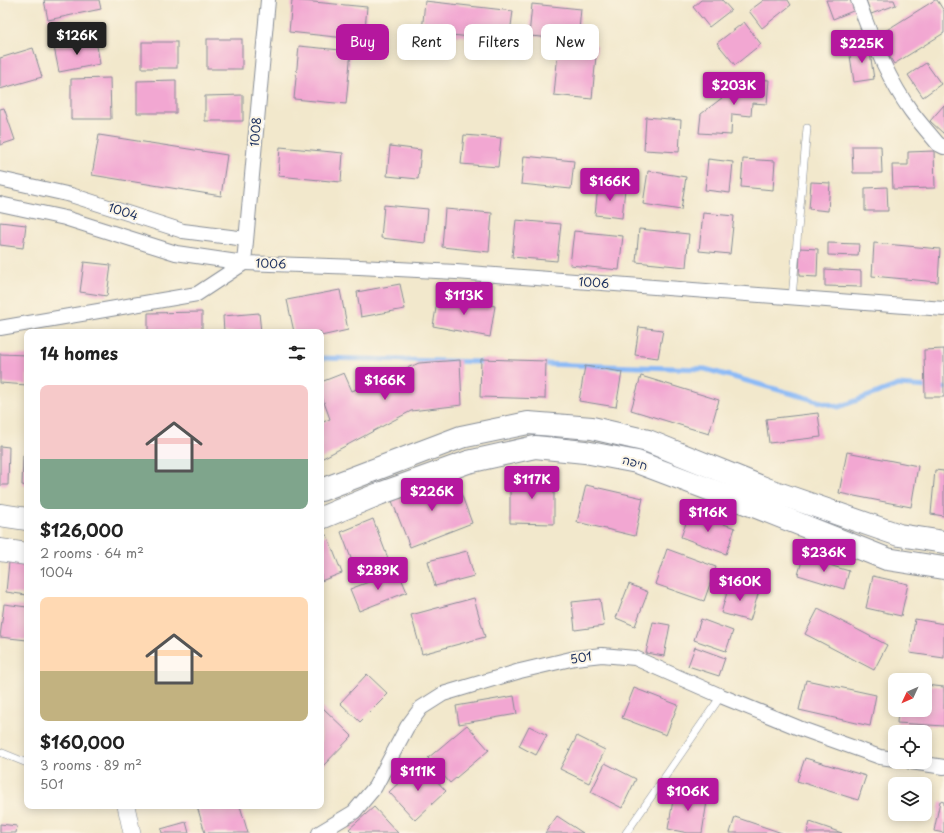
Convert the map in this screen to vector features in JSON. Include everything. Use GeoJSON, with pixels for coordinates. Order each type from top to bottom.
{"type":"FeatureCollection","features":[{"type":"Feature","properties":{"kind":"highway","name":"חיפה"},"geometry":{"type":"LineString","coordinates":[[324,489],[461,437],[528,423],[585,428],[648,441],[769,490],[899,535],[944,542]]}},
{"type":"Feature","properties":{"kind":"highway","name":"חיפה"},"geometry":{"type":"LineString","coordinates":[[324,517],[379,494],[468,462],[535,448],[585,452],[637,462],[759,508],[887,560],[944,568]]}},
{"type":"Feature","properties":{"kind":"highway"},"geometry":{"type":"LineString","coordinates":[[0,515],[24,519]]}},
{"type":"Feature","properties":{"kind":"highway"},"geometry":{"type":"LineString","coordinates":[[0,550],[24,554]]}},
{"type":"Feature","properties":{"kind":"street","name":"1008"},"geometry":{"type":"LineString","coordinates":[[244,264],[268,0]]}},
{"type":"Feature","properties":{"kind":"street"},"geometry":{"type":"LineString","coordinates":[[858,0],[865,21],[888,72],[911,111],[938,144],[944,147]]}},
{"type":"Feature","properties":{"kind":"street","name":"1004"},"geometry":{"type":"LineString","coordinates":[[0,179],[71,195],[183,231],[246,239]]}},
{"type":"Feature","properties":{"kind":"street","name":"1004"},"geometry":{"type":"LineString","coordinates":[[0,204],[65,218],[176,253],[244,264]]}},
{"type":"Feature","properties":{"kind":"street"},"geometry":{"type":"LineString","coordinates":[[0,328],[197,294],[244,264]]}},
{"type":"Feature","properties":{"kind":"street","name":"1006"},"geometry":{"type":"LineString","coordinates":[[244,264],[359,267],[456,272],[944,309]]}},
{"type":"Feature","properties":{"kind":"street","name":"501"},"geometry":{"type":"LineString","coordinates":[[319,833],[354,812],[375,787],[406,727],[421,708],[443,694],[575,658],[602,655],[635,658],[799,728],[880,757],[888,758]]}},
{"type":"Feature","properties":{"kind":"street"},"geometry":{"type":"LineString","coordinates":[[932,765],[944,767]]}},
{"type":"Feature","properties":{"kind":"street"},"geometry":{"type":"LineString","coordinates":[[127,809],[132,833]]}},
{"type":"Feature","properties":{"kind":"lane"},"geometry":{"type":"LineString","coordinates":[[792,298],[807,128]]}},
{"type":"Feature","properties":{"kind":"lane"},"geometry":{"type":"LineString","coordinates":[[626,833],[721,696]]}},
{"type":"Feature","properties":{"kind":"lane"},"geometry":{"type":"LineString","coordinates":[[0,752],[24,762]]}},
{"type":"Feature","properties":{"kind":"building"},"geometry":{"type":"Polygon","coordinates":[[[44,0],[99,0],[101,9],[48,20],[44,0]]]}},
{"type":"Feature","properties":{"kind":"building"},"geometry":{"type":"Polygon","coordinates":[[[292,0],[367,7],[365,24],[336,24],[336,37],[289,32],[292,0]]]}},
{"type":"Feature","properties":{"kind":"building"},"geometry":{"type":"Polygon","coordinates":[[[701,0],[722,0],[731,10],[709,27],[693,7],[701,0]]]}},
{"type":"Feature","properties":{"kind":"building"},"geometry":{"type":"Polygon","coordinates":[[[764,0],[788,0],[791,5],[762,28],[749,11],[764,0]]]}},
{"type":"Feature","properties":{"kind":"building"},"geometry":{"type":"Polygon","coordinates":[[[826,0],[854,0],[858,9],[833,19],[826,0]]]}},
{"type":"Feature","properties":{"kind":"building"},"geometry":{"type":"Polygon","coordinates":[[[866,0],[894,0],[896,5],[871,14],[866,0]]]}},
{"type":"Feature","properties":{"kind":"building"},"geometry":{"type":"Polygon","coordinates":[[[937,0],[944,11],[944,33],[894,64],[877,36],[937,0]]]}},
{"type":"Feature","properties":{"kind":"building"},"geometry":{"type":"Polygon","coordinates":[[[425,1],[513,11],[511,24],[464,24],[464,36],[456,36],[456,24],[423,24],[425,1]]]}},
{"type":"Feature","properties":{"kind":"building"},"geometry":{"type":"Polygon","coordinates":[[[532,4],[581,9],[580,24],[541,24],[541,37],[533,36],[533,24],[530,24],[532,4]]]}},
{"type":"Feature","properties":{"kind":"building"},"geometry":{"type":"Polygon","coordinates":[[[744,22],[761,44],[735,65],[717,43],[744,22]]]}},
{"type":"Feature","properties":{"kind":"building"},"geometry":{"type":"Polygon","coordinates":[[[207,39],[242,39],[242,69],[207,69],[207,39]]]}},
{"type":"Feature","properties":{"kind":"building"},"geometry":{"type":"Polygon","coordinates":[[[96,40],[100,64],[59,72],[54,47],[96,40]]]}},
{"type":"Feature","properties":{"kind":"building"},"geometry":{"type":"Polygon","coordinates":[[[142,42],[177,42],[177,68],[142,68],[142,42]]]}},
{"type":"Feature","properties":{"kind":"building"},"geometry":{"type":"Polygon","coordinates":[[[299,46],[336,50],[336,60],[350,60],[346,104],[294,99],[299,46]]]}},
{"type":"Feature","properties":{"kind":"building"},"geometry":{"type":"Polygon","coordinates":[[[869,46],[874,79],[854,82],[849,49],[869,46]]]}},
{"type":"Feature","properties":{"kind":"building"},"geometry":{"type":"Polygon","coordinates":[[[33,48],[42,77],[0,89],[0,58],[33,48]]]}},
{"type":"Feature","properties":{"kind":"building"},"geometry":{"type":"Polygon","coordinates":[[[557,60],[596,60],[592,99],[554,95],[557,60]]]}},
{"type":"Feature","properties":{"kind":"building"},"geometry":{"type":"Polygon","coordinates":[[[926,63],[941,84],[923,97],[908,75],[926,63]]]}},
{"type":"Feature","properties":{"kind":"building"},"geometry":{"type":"Polygon","coordinates":[[[110,78],[111,119],[71,119],[71,79],[110,78]]]}},
{"type":"Feature","properties":{"kind":"building"},"geometry":{"type":"Polygon","coordinates":[[[748,78],[769,80],[767,104],[752,103],[751,116],[732,114],[731,135],[699,133],[701,114],[748,78]]]}},
{"type":"Feature","properties":{"kind":"building"},"geometry":{"type":"Polygon","coordinates":[[[176,80],[176,113],[137,113],[137,81],[176,80]]]}},
{"type":"Feature","properties":{"kind":"building"},"geometry":{"type":"Polygon","coordinates":[[[243,95],[243,121],[205,121],[205,96],[243,95]]]}},
{"type":"Feature","properties":{"kind":"building"},"geometry":{"type":"Polygon","coordinates":[[[944,105],[944,134],[930,121],[944,105]]]}},
{"type":"Feature","properties":{"kind":"building"},"geometry":{"type":"Polygon","coordinates":[[[4,108],[15,140],[0,145],[0,109],[4,108]]]}},
{"type":"Feature","properties":{"kind":"building"},"geometry":{"type":"Polygon","coordinates":[[[646,117],[681,120],[679,152],[644,150],[646,117]]]}},
{"type":"Feature","properties":{"kind":"building"},"geometry":{"type":"Polygon","coordinates":[[[99,135],[227,155],[221,196],[92,175],[99,135]]]}},
{"type":"Feature","properties":{"kind":"building"},"geometry":{"type":"Polygon","coordinates":[[[464,135],[501,138],[498,167],[461,164],[464,135]]]}},
{"type":"Feature","properties":{"kind":"building"},"geometry":{"type":"Polygon","coordinates":[[[390,146],[421,150],[418,179],[387,176],[390,146]]]}},
{"type":"Feature","properties":{"kind":"building"},"geometry":{"type":"Polygon","coordinates":[[[852,146],[881,146],[882,173],[853,173],[852,146]]]}},
{"type":"Feature","properties":{"kind":"building"},"geometry":{"type":"Polygon","coordinates":[[[280,147],[343,153],[341,182],[278,176],[280,147]]]}},
{"type":"Feature","properties":{"kind":"building"},"geometry":{"type":"Polygon","coordinates":[[[934,151],[935,188],[893,189],[892,165],[908,165],[908,152],[934,151]]]}},
{"type":"Feature","properties":{"kind":"building"},"geometry":{"type":"Polygon","coordinates":[[[524,156],[574,161],[571,189],[521,184],[524,156]]]}},
{"type":"Feature","properties":{"kind":"building"},"geometry":{"type":"Polygon","coordinates":[[[708,159],[733,162],[730,193],[705,190],[708,159]]]}},
{"type":"Feature","properties":{"kind":"building"},"geometry":{"type":"Polygon","coordinates":[[[743,159],[775,161],[773,190],[741,187],[743,159]]]}},
{"type":"Feature","properties":{"kind":"building"},"geometry":{"type":"Polygon","coordinates":[[[648,171],[686,177],[681,210],[643,204],[648,171]]]}},
{"type":"Feature","properties":{"kind":"building"},"geometry":{"type":"Polygon","coordinates":[[[811,182],[830,183],[828,211],[809,209],[811,182]]]}},
{"type":"Feature","properties":{"kind":"building"},"geometry":{"type":"Polygon","coordinates":[[[598,186],[625,189],[622,218],[595,215],[598,186]]]}},
{"type":"Feature","properties":{"kind":"building"},"geometry":{"type":"Polygon","coordinates":[[[887,187],[888,211],[865,211],[865,188],[887,187]]]}},
{"type":"Feature","properties":{"kind":"building"},"geometry":{"type":"Polygon","coordinates":[[[384,205],[428,209],[425,243],[381,238],[384,205]]]}},
{"type":"Feature","properties":{"kind":"building"},"geometry":{"type":"Polygon","coordinates":[[[445,209],[492,213],[489,252],[442,247],[445,209]]]}},
{"type":"Feature","properties":{"kind":"building"},"geometry":{"type":"Polygon","coordinates":[[[703,213],[734,216],[730,254],[699,251],[703,213]]]}},
{"type":"Feature","properties":{"kind":"building"},"geometry":{"type":"Polygon","coordinates":[[[516,220],[561,224],[557,261],[512,257],[516,220]]]}},
{"type":"Feature","properties":{"kind":"building"},"geometry":{"type":"Polygon","coordinates":[[[0,222],[26,225],[23,248],[0,245],[0,222]]]}},
{"type":"Feature","properties":{"kind":"building"},"geometry":{"type":"Polygon","coordinates":[[[639,229],[689,234],[686,267],[636,262],[639,229]]]}},
{"type":"Feature","properties":{"kind":"building"},"geometry":{"type":"Polygon","coordinates":[[[574,231],[623,236],[619,270],[570,265],[574,231]]]}},
{"type":"Feature","properties":{"kind":"building"},"geometry":{"type":"Polygon","coordinates":[[[828,243],[859,244],[858,256],[828,255],[828,243]]]}},
{"type":"Feature","properties":{"kind":"building"},"geometry":{"type":"Polygon","coordinates":[[[874,243],[940,249],[938,282],[872,276],[874,243]]]}},
{"type":"Feature","properties":{"kind":"building"},"geometry":{"type":"Polygon","coordinates":[[[800,248],[818,249],[817,277],[799,276],[800,248]]]}},
{"type":"Feature","properties":{"kind":"building"},"geometry":{"type":"Polygon","coordinates":[[[84,262],[111,265],[107,296],[80,292],[84,262]]]}},
{"type":"Feature","properties":{"kind":"building"},"geometry":{"type":"Polygon","coordinates":[[[825,269],[861,271],[861,287],[825,286],[825,269]]]}},
{"type":"Feature","properties":{"kind":"building"},"geometry":{"type":"Polygon","coordinates":[[[400,284],[405,309],[361,317],[357,292],[400,284]]]}},
{"type":"Feature","properties":{"kind":"building"},"geometry":{"type":"Polygon","coordinates":[[[340,290],[348,330],[324,335],[324,329],[293,329],[287,300],[340,290]]]}},
{"type":"Feature","properties":{"kind":"building"},"geometry":{"type":"Polygon","coordinates":[[[438,296],[495,306],[490,337],[433,326],[438,296]]]}},
{"type":"Feature","properties":{"kind":"building"},"geometry":{"type":"Polygon","coordinates":[[[202,312],[202,329],[148,329],[148,313],[202,312]]]}},
{"type":"Feature","properties":{"kind":"building"},"geometry":{"type":"Polygon","coordinates":[[[259,313],[261,329],[224,329],[223,316],[259,313]]]}},
{"type":"Feature","properties":{"kind":"building"},"geometry":{"type":"Polygon","coordinates":[[[639,327],[663,330],[658,358],[635,355],[639,327]]]}},
{"type":"Feature","properties":{"kind":"building"},"geometry":{"type":"Polygon","coordinates":[[[944,349],[944,397],[925,397],[924,350],[944,349]]]}},
{"type":"Feature","properties":{"kind":"building"},"geometry":{"type":"Polygon","coordinates":[[[0,354],[24,355],[24,385],[0,383],[0,354]]]}},
{"type":"Feature","properties":{"kind":"building"},"geometry":{"type":"Polygon","coordinates":[[[481,359],[546,361],[545,399],[480,397],[481,359]]]}},
{"type":"Feature","properties":{"kind":"building"},"geometry":{"type":"Polygon","coordinates":[[[460,360],[462,405],[411,411],[324,457],[324,422],[330,419],[324,402],[324,381],[344,373],[352,391],[419,363],[460,360]]]}},
{"type":"Feature","properties":{"kind":"building"},"geometry":{"type":"Polygon","coordinates":[[[585,366],[622,372],[616,407],[579,401],[585,366]]]}},
{"type":"Feature","properties":{"kind":"building"},"geometry":{"type":"Polygon","coordinates":[[[641,376],[719,400],[709,434],[631,410],[641,376]]]}},
{"type":"Feature","properties":{"kind":"building"},"geometry":{"type":"Polygon","coordinates":[[[818,413],[821,437],[769,443],[766,419],[818,413]]]}},
{"type":"Feature","properties":{"kind":"building"},"geometry":{"type":"Polygon","coordinates":[[[0,446],[9,447],[8,485],[0,485],[0,446]]]}},
{"type":"Feature","properties":{"kind":"building"},"geometry":{"type":"Polygon","coordinates":[[[847,452],[918,466],[911,507],[839,493],[847,452]]]}},
{"type":"Feature","properties":{"kind":"building"},"geometry":{"type":"Polygon","coordinates":[[[23,456],[24,456],[24,485],[22,485],[23,456]]]}},
{"type":"Feature","properties":{"kind":"building"},"geometry":{"type":"Polygon","coordinates":[[[935,470],[944,471],[944,516],[931,514],[935,470]]]}},
{"type":"Feature","properties":{"kind":"building"},"geometry":{"type":"Polygon","coordinates":[[[510,476],[554,477],[554,524],[510,523],[510,476]]]}},
{"type":"Feature","properties":{"kind":"building"},"geometry":{"type":"Polygon","coordinates":[[[455,477],[472,523],[410,547],[392,501],[455,477]]]}},
{"type":"Feature","properties":{"kind":"building"},"geometry":{"type":"Polygon","coordinates":[[[586,485],[643,498],[635,536],[577,522],[586,485]]]}},
{"type":"Feature","properties":{"kind":"building"},"geometry":{"type":"Polygon","coordinates":[[[690,512],[735,528],[726,554],[681,537],[690,512]]]}},
{"type":"Feature","properties":{"kind":"building"},"geometry":{"type":"Polygon","coordinates":[[[373,519],[389,561],[357,574],[341,532],[373,519]]]}},
{"type":"Feature","properties":{"kind":"building"},"geometry":{"type":"Polygon","coordinates":[[[327,535],[342,573],[324,580],[324,536],[327,535]]]}},
{"type":"Feature","properties":{"kind":"building"},"geometry":{"type":"Polygon","coordinates":[[[667,549],[716,567],[704,601],[655,584],[667,549]]]}},
{"type":"Feature","properties":{"kind":"building"},"geometry":{"type":"Polygon","coordinates":[[[467,551],[474,576],[435,586],[428,561],[467,551]]]}},
{"type":"Feature","properties":{"kind":"building"},"geometry":{"type":"Polygon","coordinates":[[[803,557],[849,571],[844,589],[798,575],[803,557]]]}},
{"type":"Feature","properties":{"kind":"building"},"geometry":{"type":"Polygon","coordinates":[[[9,562],[24,564],[24,595],[6,592],[9,562]]]}},
{"type":"Feature","properties":{"kind":"building"},"geometry":{"type":"Polygon","coordinates":[[[398,571],[407,592],[359,611],[350,589],[398,571]]]}},
{"type":"Feature","properties":{"kind":"building"},"geometry":{"type":"Polygon","coordinates":[[[873,576],[908,584],[901,616],[866,608],[873,576]]]}},
{"type":"Feature","properties":{"kind":"building"},"geometry":{"type":"Polygon","coordinates":[[[730,582],[759,591],[750,621],[721,613],[730,582]]]}},
{"type":"Feature","properties":{"kind":"building"},"geometry":{"type":"Polygon","coordinates":[[[629,584],[648,592],[635,626],[616,618],[629,584]]]}},
{"type":"Feature","properties":{"kind":"building"},"geometry":{"type":"Polygon","coordinates":[[[474,598],[485,637],[422,654],[411,615],[474,598]]]}},
{"type":"Feature","properties":{"kind":"building"},"geometry":{"type":"Polygon","coordinates":[[[600,599],[604,626],[575,630],[572,602],[600,599]]]}},
{"type":"Feature","properties":{"kind":"building"},"geometry":{"type":"Polygon","coordinates":[[[4,604],[24,607],[24,640],[0,637],[4,604]]]}},
{"type":"Feature","properties":{"kind":"building"},"geometry":{"type":"Polygon","coordinates":[[[818,609],[887,645],[874,670],[805,634],[818,609]]]}},
{"type":"Feature","properties":{"kind":"building"},"geometry":{"type":"Polygon","coordinates":[[[701,619],[733,631],[726,651],[694,640],[701,619]]]}},
{"type":"Feature","properties":{"kind":"building"},"geometry":{"type":"Polygon","coordinates":[[[915,619],[944,624],[944,658],[910,653],[915,619]]]}},
{"type":"Feature","properties":{"kind":"building"},"geometry":{"type":"Polygon","coordinates":[[[653,622],[670,625],[664,656],[646,653],[653,622]]]}},
{"type":"Feature","properties":{"kind":"building"},"geometry":{"type":"Polygon","coordinates":[[[695,647],[725,658],[719,676],[688,666],[695,647]]]}},
{"type":"Feature","properties":{"kind":"building"},"geometry":{"type":"Polygon","coordinates":[[[367,674],[388,694],[360,722],[340,703],[367,674]]]}},
{"type":"Feature","properties":{"kind":"building"},"geometry":{"type":"Polygon","coordinates":[[[806,680],[876,695],[870,726],[799,710],[806,680]]]}},
{"type":"Feature","properties":{"kind":"building"},"geometry":{"type":"Polygon","coordinates":[[[932,686],[944,687],[944,726],[897,723],[897,717],[932,717],[932,686]]]}},
{"type":"Feature","properties":{"kind":"building"},"geometry":{"type":"Polygon","coordinates":[[[634,688],[678,705],[666,735],[622,718],[634,688]]]}},
{"type":"Feature","properties":{"kind":"building"},"geometry":{"type":"Polygon","coordinates":[[[514,696],[517,714],[459,724],[456,706],[514,696]]]}},
{"type":"Feature","properties":{"kind":"building"},"geometry":{"type":"Polygon","coordinates":[[[324,709],[352,736],[324,765],[324,709]]]}},
{"type":"Feature","properties":{"kind":"building"},"geometry":{"type":"Polygon","coordinates":[[[467,725],[489,750],[450,783],[428,758],[467,725]]]}},
{"type":"Feature","properties":{"kind":"building"},"geometry":{"type":"Polygon","coordinates":[[[529,726],[547,735],[536,755],[519,746],[529,726]]]}},
{"type":"Feature","properties":{"kind":"building"},"geometry":{"type":"Polygon","coordinates":[[[577,736],[605,750],[589,783],[560,769],[577,736]]]}},
{"type":"Feature","properties":{"kind":"building"},"geometry":{"type":"Polygon","coordinates":[[[805,758],[866,776],[858,800],[797,781],[805,758]]]}},
{"type":"Feature","properties":{"kind":"building"},"geometry":{"type":"Polygon","coordinates":[[[420,763],[446,791],[415,820],[389,792],[420,763]]]}},
{"type":"Feature","properties":{"kind":"building"},"geometry":{"type":"Polygon","coordinates":[[[605,763],[636,779],[622,808],[591,792],[605,763]]]}},
{"type":"Feature","properties":{"kind":"building"},"geometry":{"type":"Polygon","coordinates":[[[675,789],[708,795],[702,833],[688,833],[668,829],[675,789]]]}},
{"type":"Feature","properties":{"kind":"building"},"geometry":{"type":"Polygon","coordinates":[[[940,801],[944,802],[944,833],[934,831],[940,801]]]}},
{"type":"Feature","properties":{"kind":"building"},"geometry":{"type":"Polygon","coordinates":[[[374,807],[398,833],[353,833],[349,829],[374,807]]]}},
{"type":"Feature","properties":{"kind":"building"},"geometry":{"type":"Polygon","coordinates":[[[198,809],[241,809],[248,833],[205,833],[198,809]]]}},
{"type":"Feature","properties":{"kind":"building"},"geometry":{"type":"Polygon","coordinates":[[[557,816],[583,833],[545,833],[557,816]]]}},
{"type":"Feature","properties":{"kind":"building"},"geometry":{"type":"Polygon","coordinates":[[[735,817],[782,833],[730,833],[735,817]]]}},
{"type":"Feature","properties":{"kind":"building"},"geometry":{"type":"Polygon","coordinates":[[[186,822],[189,833],[162,833],[161,829],[186,822]]]}},
{"type":"Feature","properties":{"kind":"building"},"geometry":{"type":"Polygon","coordinates":[[[810,822],[842,833],[807,833],[810,822]]]}},
{"type":"Feature","properties":{"kind":"building"},"geometry":{"type":"Polygon","coordinates":[[[0,824],[17,826],[16,833],[0,833],[0,824]]]}},
{"type":"Feature","properties":{"kind":"waterway"},"geometry":{"type":"LineString","coordinates":[[324,358],[486,362]]}},
{"type":"Feature","properties":{"kind":"waterway"},"geometry":{"type":"LineString","coordinates":[[540,364],[705,369],[839,407],[898,385],[944,388]]}}]}
